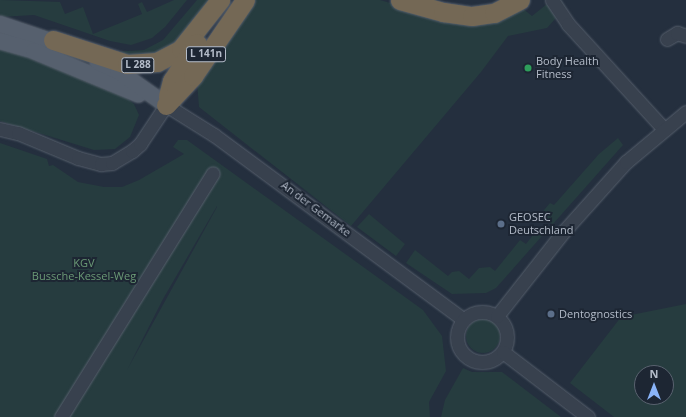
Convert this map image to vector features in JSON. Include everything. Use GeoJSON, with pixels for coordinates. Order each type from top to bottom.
{"type":"FeatureCollection","features":[{"type":"Feature","properties":{"kind":"highway"},"geometry":{"type":"LineString","coordinates":[[166,105],[172,81],[197,42],[209,17],[220,0]]}},
{"type":"Feature","properties":{"kind":"highway","name":"L 141n"},"geometry":{"type":"LineString","coordinates":[[166,105],[193,76],[222,29],[245,0]]}},
{"type":"Feature","properties":{"kind":"highway"},"geometry":{"type":"LineString","coordinates":[[400,0],[443,12],[472,16],[494,13],[520,0]]}},
{"type":"Feature","properties":{"kind":"highway","name":"L 288"},"geometry":{"type":"LineString","coordinates":[[53,40],[126,64],[149,64],[166,59],[181,49],[209,17]]}},
{"type":"Feature","properties":{"kind":"main road","name":"L 288"},"geometry":{"type":"LineString","coordinates":[[0,24],[53,40],[118,71],[166,105]]}},
{"type":"Feature","properties":{"kind":"main road","name":"L 288"},"geometry":{"type":"LineString","coordinates":[[0,41],[34,51],[166,105]]}},
{"type":"Feature","properties":{"kind":"street"},"geometry":{"type":"LineString","coordinates":[[552,0],[568,24],[664,129]]}},
{"type":"Feature","properties":{"kind":"street"},"geometry":{"type":"LineString","coordinates":[[666,39],[677,33],[686,36]]}},
{"type":"Feature","properties":{"kind":"street"},"geometry":{"type":"LineString","coordinates":[[0,129],[18,133],[85,160],[102,164],[112,162],[132,152],[140,144],[166,105]]}},
{"type":"Feature","properties":{"kind":"street","name":"An der Gemarke"},"geometry":{"type":"LineString","coordinates":[[166,105],[214,134],[463,319]]}},
{"type":"Feature","properties":{"kind":"street"},"geometry":{"type":"LineString","coordinates":[[497,316],[579,214],[626,162],[686,112]]}},
{"type":"Feature","properties":{"kind":"street"},"geometry":{"type":"LineString","coordinates":[[61,417],[213,173]]}},
{"type":"Feature","properties":{"kind":"street"},"geometry":{"type":"LineString","coordinates":[[479,312],[497,316],[507,331],[506,346],[503,352],[488,362],[474,361],[466,357],[458,345],[457,337],[463,319],[479,312]]}},
{"type":"Feature","properties":{"kind":"street"},"geometry":{"type":"LineString","coordinates":[[503,352],[588,417]]}},
{"type":"Feature","properties":{"kind":"green space"},"geometry":{"type":"Polygon","coordinates":[[[0,0],[60,2],[65,14],[83,7],[93,34],[142,14],[138,4],[142,2],[147,12],[174,0],[187,0],[165,27],[152,38],[131,45],[110,41],[34,15],[0,17],[0,0]]]}},
{"type":"Feature","properties":{"kind":"green space"},"geometry":{"type":"Polygon","coordinates":[[[197,0],[211,0],[180,43],[143,59],[110,52],[144,50],[163,40],[197,0]]]}},
{"type":"Feature","properties":{"kind":"green space"},"geometry":{"type":"Polygon","coordinates":[[[253,0],[380,0],[456,22],[522,8],[532,16],[547,4],[556,18],[547,28],[508,36],[481,72],[351,226],[199,107],[197,82],[253,0]]]}},
{"type":"Feature","properties":{"kind":"green space"},"geometry":{"type":"Polygon","coordinates":[[[0,47],[19,52],[102,85],[128,99],[134,104],[139,115],[130,137],[115,149],[94,150],[0,121],[0,47]]]}},
{"type":"Feature","properties":{"kind":"green space"},"geometry":{"type":"Polygon","coordinates":[[[618,138],[623,145],[553,224],[538,217],[550,203],[554,205],[599,154],[618,138]]]}},
{"type":"Feature","properties":{"kind":"green space","name":"KGV Bussche-Kessel-Weg"},"geometry":{"type":"Polygon","coordinates":[[[178,140],[187,140],[423,310],[442,336],[446,371],[429,402],[430,417],[0,417],[0,143],[47,159],[49,166],[53,165],[78,182],[104,187],[122,187],[139,180],[184,154],[173,147],[178,140]],[[217,207],[163,299],[127,370],[217,207]]]}},
{"type":"Feature","properties":{"kind":"green space"},"geometry":{"type":"Polygon","coordinates":[[[369,214],[405,244],[396,256],[357,227],[369,214]]]}},
{"type":"Feature","properties":{"kind":"green space"},"geometry":{"type":"Polygon","coordinates":[[[536,231],[542,236],[496,288],[486,293],[452,294],[406,263],[415,250],[448,276],[452,272],[459,271],[469,279],[479,268],[490,267],[495,271],[520,240],[526,244],[536,231]]]}},
{"type":"Feature","properties":{"kind":"green space"},"geometry":{"type":"Polygon","coordinates":[[[686,304],[686,417],[614,417],[570,383],[621,317],[686,304]]]}},
{"type":"Feature","properties":{"kind":"green space"},"geometry":{"type":"Polygon","coordinates":[[[483,319],[495,324],[500,336],[495,348],[483,353],[471,348],[466,336],[471,324],[483,319]]]}},
{"type":"Feature","properties":{"kind":"green space"},"geometry":{"type":"Polygon","coordinates":[[[463,368],[472,372],[502,372],[561,417],[441,417],[445,400],[463,368]]]}},
{"type":"Feature","properties":{"kind":"place","name":"Body Health Fitness"},"geometry":{"type":"Point","coordinates":[528,68]}},
{"type":"Feature","properties":{"kind":"place","name":"GEOSEC Deutschland"},"geometry":{"type":"Point","coordinates":[501,224]}},
{"type":"Feature","properties":{"kind":"place","name":"Dentognostics"},"geometry":{"type":"Point","coordinates":[551,314]}}]}
